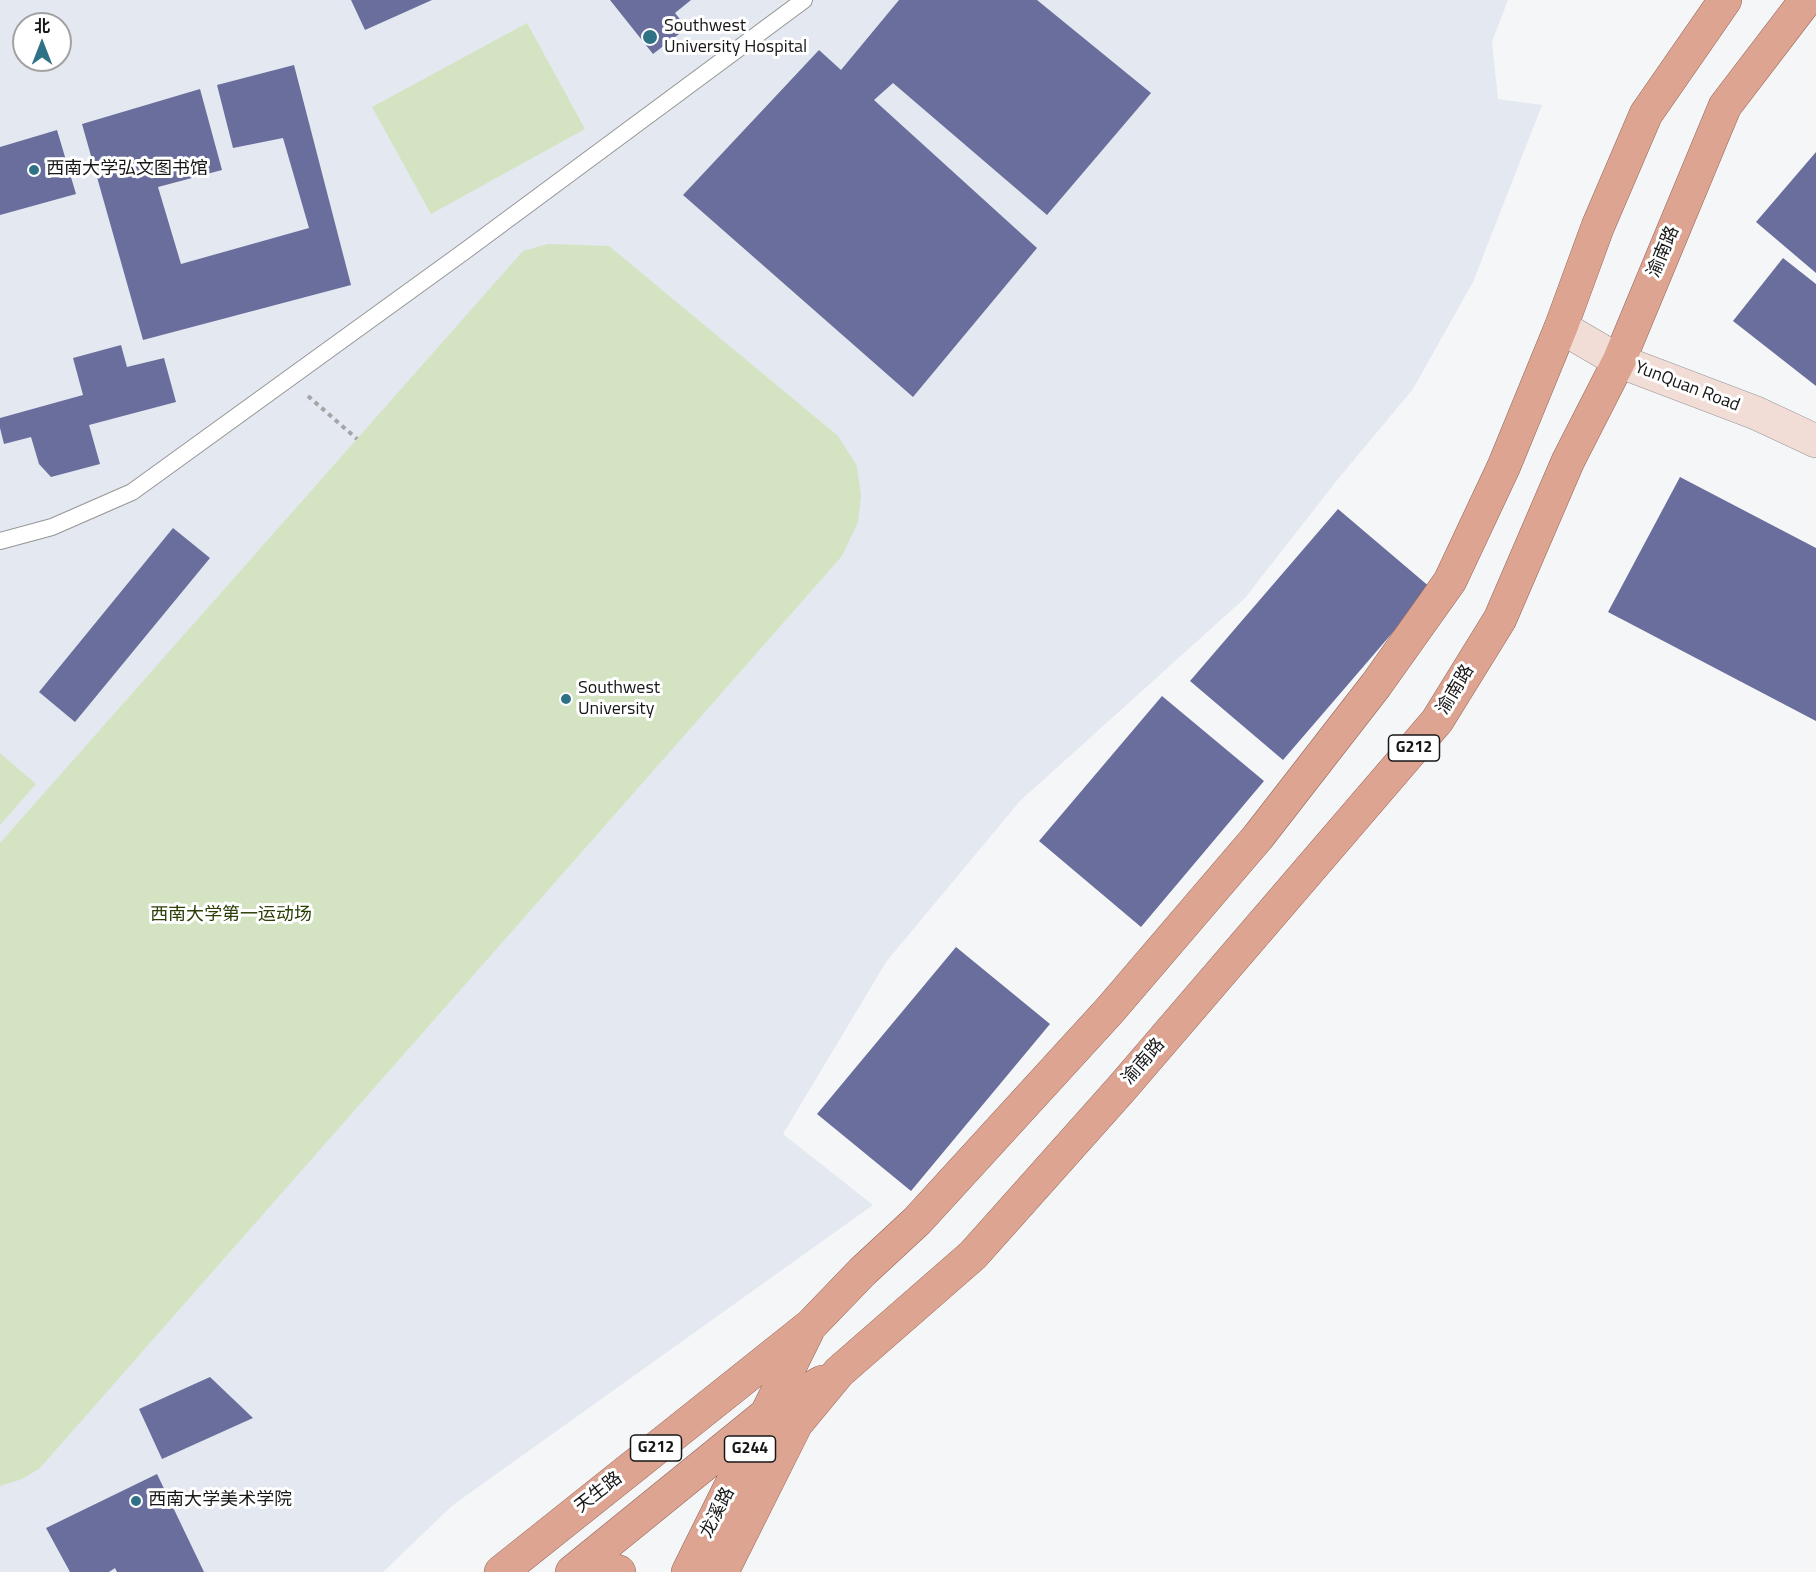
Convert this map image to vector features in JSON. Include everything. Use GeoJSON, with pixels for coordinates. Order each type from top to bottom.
{"type":"FeatureCollection","features":[{"type":"Feature","properties":{"kind":"highway","name":"G212"},"geometry":{"type":"LineString","coordinates":[[811,1325],[862,1272],[917,1221],[1110,1010],[1258,837],[1376,685],[1450,581],[1504,466],[1561,327],[1598,226],[1646,114],[1725,0]]}},
{"type":"Feature","properties":{"kind":"highway","name":"渝南路"},"geometry":{"type":"LineString","coordinates":[[839,1372],[973,1255],[1121,1089],[1437,721],[1500,619],[1568,461],[1618,361],[1725,106],[1806,0]]}},
{"type":"Feature","properties":{"kind":"highway","name":"龙溪路"},"geometry":{"type":"LineString","coordinates":[[688,1572],[811,1325]]}},
{"type":"Feature","properties":{"kind":"highway","name":"天生路"},"geometry":{"type":"LineString","coordinates":[[501,1572],[811,1325]]}},
{"type":"Feature","properties":{"kind":"highway","name":"G212"},"geometry":{"type":"LineString","coordinates":[[572,1572],[769,1412],[839,1372]]}},
{"type":"Feature","properties":{"kind":"highway","name":"龙溪路"},"geometry":{"type":"LineString","coordinates":[[722,1572],[796,1424],[839,1372]]}},
{"type":"Feature","properties":{"kind":"highway"},"geometry":{"type":"LineString","coordinates":[[584,1572],[607,1568],[619,1572]]}},
{"type":"Feature","properties":{"kind":"main road","name":"YunQuan Road"},"geometry":{"type":"LineString","coordinates":[[1561,327],[1618,361],[1756,413],[1816,441]]}},
{"type":"Feature","properties":{"kind":"lane"},"geometry":{"type":"LineString","coordinates":[[0,541],[52,527],[132,492],[465,251],[804,0]]}},
{"type":"Feature","properties":{"kind":"path"},"geometry":{"type":"LineString","coordinates":[[288,380],[357,439]]}},
{"type":"Feature","properties":{"kind":"shaded area","name":"Southwest University"},"geometry":{"type":"Polygon","coordinates":[[[0,0],[1508,0],[1492,42],[1498,99],[1542,105],[1473,282],[1413,389],[1338,479],[1245,598],[1020,801],[886,962],[783,1134],[873,1205],[453,1505],[383,1572],[0,1572],[0,0]]]}},
{"type":"Feature","properties":{"kind":"green space"},"geometry":{"type":"Polygon","coordinates":[[[527,23],[585,129],[431,214],[372,107],[527,23]]]}},
{"type":"Feature","properties":{"kind":"green space","name":"西南大学第一运动场"},"geometry":{"type":"Polygon","coordinates":[[[548,244],[609,246],[838,436],[857,466],[861,496],[858,522],[842,556],[39,1469],[22,1479],[0,1486],[0,843],[523,251],[548,244]]]}},
{"type":"Feature","properties":{"kind":"green space"},"geometry":{"type":"Polygon","coordinates":[[[0,753],[36,784],[0,825],[0,753]]]}},
{"type":"Feature","properties":{"kind":"building"},"geometry":{"type":"Polygon","coordinates":[[[351,0],[432,0],[365,30],[351,0]]]}},
{"type":"Feature","properties":{"kind":"building","name":"Southwest University Hospital"},"geometry":{"type":"Polygon","coordinates":[[[610,0],[691,0],[675,13],[687,28],[653,54],[610,0]]]}},
{"type":"Feature","properties":{"kind":"building"},"geometry":{"type":"Polygon","coordinates":[[[899,0],[1037,0],[1151,93],[1047,215],[893,83],[874,100],[1037,248],[913,397],[683,195],[819,50],[841,70],[899,0]]]}},
{"type":"Feature","properties":{"kind":"building"},"geometry":{"type":"Polygon","coordinates":[[[294,65],[351,285],[143,340],[82,124],[200,89],[222,170],[158,187],[181,264],[309,228],[283,138],[233,148],[217,85],[294,65]]]}},
{"type":"Feature","properties":{"kind":"building","name":"西南大学弘文图书馆"},"geometry":{"type":"Polygon","coordinates":[[[57,130],[76,194],[0,215],[0,147],[57,130]]]}},
{"type":"Feature","properties":{"kind":"building"},"geometry":{"type":"Polygon","coordinates":[[[1816,152],[1816,273],[1756,222],[1816,152]]]}},
{"type":"Feature","properties":{"kind":"building"},"geometry":{"type":"Polygon","coordinates":[[[1783,258],[1816,284],[1816,386],[1733,321],[1783,258]]]}},
{"type":"Feature","properties":{"kind":"building"},"geometry":{"type":"Polygon","coordinates":[[[121,345],[127,367],[164,358],[176,402],[89,425],[100,464],[51,477],[39,464],[31,437],[4,444],[0,418],[83,395],[73,358],[121,345]]]}},
{"type":"Feature","properties":{"kind":"building"},"geometry":{"type":"Polygon","coordinates":[[[1680,477],[1816,548],[1816,721],[1608,612],[1680,477]]]}},
{"type":"Feature","properties":{"kind":"building"},"geometry":{"type":"Polygon","coordinates":[[[1338,509],[1431,588],[1283,760],[1190,681],[1338,509]]]}},
{"type":"Feature","properties":{"kind":"building"},"geometry":{"type":"Polygon","coordinates":[[[173,528],[210,558],[75,722],[39,692],[173,528]]]}},
{"type":"Feature","properties":{"kind":"building"},"geometry":{"type":"Polygon","coordinates":[[[1162,696],[1264,781],[1141,927],[1039,841],[1162,696]]]}},
{"type":"Feature","properties":{"kind":"building"},"geometry":{"type":"Polygon","coordinates":[[[956,947],[1050,1024],[911,1191],[817,1114],[956,947]]]}},
{"type":"Feature","properties":{"kind":"building"},"geometry":{"type":"Polygon","coordinates":[[[210,1377],[253,1418],[162,1459],[139,1409],[210,1377]]]}},
{"type":"Feature","properties":{"kind":"building","name":"西南大学美术学院"},"geometry":{"type":"Polygon","coordinates":[[[157,1474],[204,1572],[117,1572],[115,1568],[109,1572],[70,1572],[46,1528],[157,1474]]]}},
{"type":"Feature","properties":{"kind":"place","name":"Southwest University Hospital"},"geometry":{"type":"Point","coordinates":[650,37]}},
{"type":"Feature","properties":{"kind":"place","name":"西南大学弘文图书馆"},"geometry":{"type":"Point","coordinates":[34,170]}},
{"type":"Feature","properties":{"kind":"place","name":"Southwest University"},"geometry":{"type":"Point","coordinates":[566,699]}},
{"type":"Feature","properties":{"kind":"place","name":"西南大学美术学院"},"geometry":{"type":"Point","coordinates":[136,1501]}}]}
